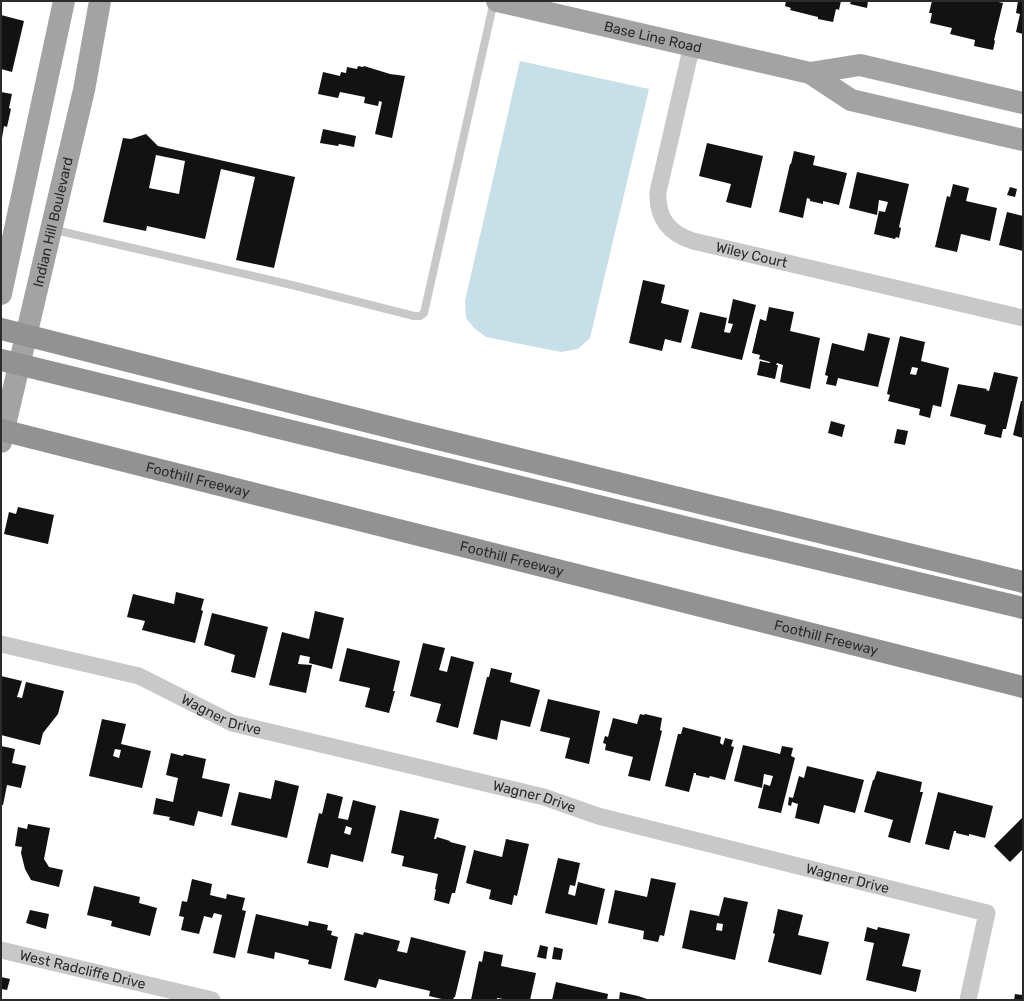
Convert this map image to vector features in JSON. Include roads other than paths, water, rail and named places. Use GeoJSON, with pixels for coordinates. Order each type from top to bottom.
{"type":"FeatureCollection","features":[{"type":"Feature","properties":{"kind":"highway"},"geometry":{"type":"LineString","coordinates":[[1,328],[401,430],[1023,582]]}},
{"type":"Feature","properties":{"kind":"highway"},"geometry":{"type":"LineString","coordinates":[[1,360],[1023,608]]}},
{"type":"Feature","properties":{"kind":"highway","name":"Foothill Freeway"},"geometry":{"type":"LineString","coordinates":[[1,430],[1023,687]]}},
{"type":"Feature","properties":{"kind":"highway"},"geometry":{"type":"LineString","coordinates":[[996,681],[1023,675]]}},
{"type":"Feature","properties":{"kind":"main road"},"geometry":{"type":"LineString","coordinates":[[1,294],[64,1]]}},
{"type":"Feature","properties":{"kind":"main road","name":"Indian Hill Boulevard"},"geometry":{"type":"LineString","coordinates":[[1,442],[84,90],[100,1]]}},
{"type":"Feature","properties":{"kind":"main road","name":"Base Line Road"},"geometry":{"type":"LineString","coordinates":[[496,1],[810,73],[851,100],[1023,140]]}},
{"type":"Feature","properties":{"kind":"main road","name":"Base Line Road"},"geometry":{"type":"LineString","coordinates":[[810,73],[860,65],[1023,103]]}},
{"type":"Feature","properties":{"kind":"street","name":"Wiley Court"},"geometry":{"type":"LineString","coordinates":[[692,45],[658,192],[658,209],[666,225],[674,232],[683,238],[693,241],[1023,318]]}},
{"type":"Feature","properties":{"kind":"street","name":"Wagner Drive"},"geometry":{"type":"LineString","coordinates":[[1,644],[139,676],[232,723],[544,797],[598,816],[987,913],[968,1000]]}},
{"type":"Feature","properties":{"kind":"street","name":"West Radcliffe Drive"},"geometry":{"type":"LineString","coordinates":[[1,950],[212,1000]]}},
{"type":"Feature","properties":{"kind":"lane"},"geometry":{"type":"LineString","coordinates":[[51,229],[296,286],[414,316],[420,316],[424,313],[496,1]]}},
{"type":"Feature","properties":{"kind":"water"},"geometry":{"type":"Polygon","coordinates":[[[520,61],[649,89],[590,338],[578,349],[561,352],[486,337],[474,328],[466,318],[465,301],[520,61]]]}}]}
